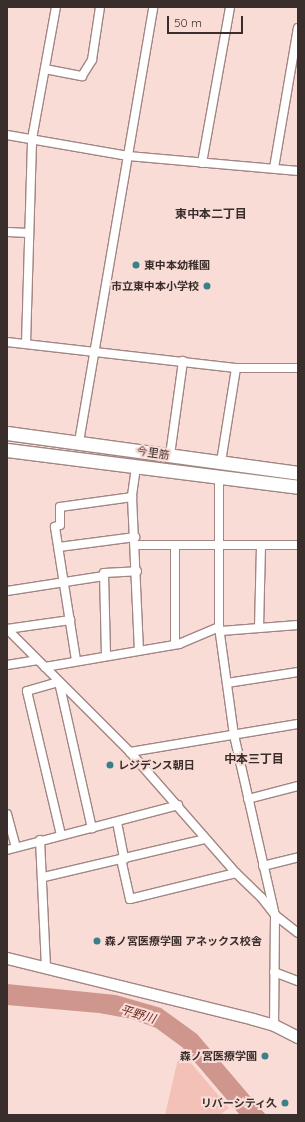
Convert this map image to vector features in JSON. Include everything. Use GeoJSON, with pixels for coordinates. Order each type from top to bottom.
{"type":"FeatureCollection","features":[{"type":"Feature","properties":{"kind":"main road","name":"今里筋"},"geometry":{"type":"LineString","coordinates":[[7,433],[298,473]]}},
{"type":"Feature","properties":{"kind":"main road","name":"今里筋"},"geometry":{"type":"LineString","coordinates":[[7,450],[298,487]]}},
{"type":"Feature","properties":{"kind":"street"},"geometry":{"type":"LineString","coordinates":[[26,344],[32,139],[56,7]]}},
{"type":"Feature","properties":{"kind":"street"},"geometry":{"type":"LineString","coordinates":[[45,69],[82,76],[92,60],[100,7]]}},
{"type":"Feature","properties":{"kind":"street"},"geometry":{"type":"LineString","coordinates":[[79,442],[153,7]]}},
{"type":"Feature","properties":{"kind":"street"},"geometry":{"type":"LineString","coordinates":[[202,163],[230,7]]}},
{"type":"Feature","properties":{"kind":"street"},"geometry":{"type":"LineString","coordinates":[[274,168],[298,28]]}},
{"type":"Feature","properties":{"kind":"street"},"geometry":{"type":"LineString","coordinates":[[7,135],[128,156],[298,171]]}},
{"type":"Feature","properties":{"kind":"street"},"geometry":{"type":"LineString","coordinates":[[7,232],[29,233]]}},
{"type":"Feature","properties":{"kind":"street"},"geometry":{"type":"LineString","coordinates":[[7,342],[236,368],[298,368]]}},
{"type":"Feature","properties":{"kind":"street"},"geometry":{"type":"LineString","coordinates":[[170,455],[183,361]]}},
{"type":"Feature","properties":{"kind":"street"},"geometry":{"type":"LineString","coordinates":[[222,462],[236,368]]}},
{"type":"Feature","properties":{"kind":"street"},"geometry":{"type":"LineString","coordinates":[[136,467],[132,497],[137,571],[139,649]]}},
{"type":"Feature","properties":{"kind":"street"},"geometry":{"type":"LineString","coordinates":[[219,477],[220,629],[234,735],[274,915],[274,1025]]}},
{"type":"Feature","properties":{"kind":"street"},"geometry":{"type":"LineString","coordinates":[[76,660],[55,526],[60,525],[60,508],[132,497]]}},
{"type":"Feature","properties":{"kind":"street"},"geometry":{"type":"LineString","coordinates":[[59,547],[135,541],[175,545],[298,545]]}},
{"type":"Feature","properties":{"kind":"street"},"geometry":{"type":"LineString","coordinates":[[259,628],[261,544]]}},
{"type":"Feature","properties":{"kind":"street"},"geometry":{"type":"LineString","coordinates":[[175,545],[175,644]]}},
{"type":"Feature","properties":{"kind":"street"},"geometry":{"type":"LineString","coordinates":[[7,590],[63,580],[104,576],[104,573],[137,571]]}},
{"type":"Feature","properties":{"kind":"street"},"geometry":{"type":"LineString","coordinates":[[104,576],[106,655]]}},
{"type":"Feature","properties":{"kind":"street"},"geometry":{"type":"LineString","coordinates":[[7,629],[70,620]]}},
{"type":"Feature","properties":{"kind":"street"},"geometry":{"type":"LineString","coordinates":[[45,667],[76,660],[175,644],[220,629],[298,625]]}},
{"type":"Feature","properties":{"kind":"street"},"geometry":{"type":"LineString","coordinates":[[7,629],[130,752],[178,805],[205,839],[236,873],[261,897],[274,915],[298,934]]}},
{"type":"Feature","properties":{"kind":"street"},"geometry":{"type":"LineString","coordinates":[[7,665],[37,660]]}},
{"type":"Feature","properties":{"kind":"street"},"geometry":{"type":"LineString","coordinates":[[228,683],[298,672]]}},
{"type":"Feature","properties":{"kind":"street"},"geometry":{"type":"LineString","coordinates":[[59,682],[92,828]]}},
{"type":"Feature","properties":{"kind":"street"},"geometry":{"type":"LineString","coordinates":[[59,682],[28,691],[61,835]]}},
{"type":"Feature","properties":{"kind":"street"},"geometry":{"type":"LineString","coordinates":[[130,752],[298,724]]}},
{"type":"Feature","properties":{"kind":"street"},"geometry":{"type":"LineString","coordinates":[[248,799],[298,786]]}},
{"type":"Feature","properties":{"kind":"street"},"geometry":{"type":"LineString","coordinates":[[7,850],[40,840],[117,822],[178,805]]}},
{"type":"Feature","properties":{"kind":"street"},"geometry":{"type":"LineString","coordinates":[[7,814],[16,847]]}},
{"type":"Feature","properties":{"kind":"street"},"geometry":{"type":"LineString","coordinates":[[117,822],[122,859],[130,899],[236,873]]}},
{"type":"Feature","properties":{"kind":"street"},"geometry":{"type":"LineString","coordinates":[[44,877],[205,839]]}},
{"type":"Feature","properties":{"kind":"street"},"geometry":{"type":"LineString","coordinates":[[40,840],[44,877],[46,966]]}},
{"type":"Feature","properties":{"kind":"street"},"geometry":{"type":"LineString","coordinates":[[263,866],[298,857]]}},
{"type":"Feature","properties":{"kind":"street"},"geometry":{"type":"LineString","coordinates":[[7,958],[46,966],[274,1025],[298,1037]]}},
{"type":"Feature","properties":{"kind":"street"},"geometry":{"type":"LineString","coordinates":[[274,972],[298,980]]}},
{"type":"Feature","properties":{"kind":"shaded area"},"geometry":{"type":"Polygon","coordinates":[[[180,1050],[229,1108],[220,1115],[165,1115],[180,1050]]]}},
{"type":"Feature","properties":{"kind":"water","name":"平野川"},"geometry":{"type":"Polygon","coordinates":[[[7,984],[116,995],[161,1008],[197,1034],[266,1115],[240,1115],[182,1047],[156,1028],[132,1019],[99,1013],[7,1005],[7,984]]]}},
{"type":"Feature","properties":{"kind":"place","name":"東中本幼稚園"},"geometry":{"type":"Point","coordinates":[136,265]}},
{"type":"Feature","properties":{"kind":"place","name":"市立東中本小学校"},"geometry":{"type":"Point","coordinates":[207,286]}},
{"type":"Feature","properties":{"kind":"place","name":"レジデンス朝日"},"geometry":{"type":"Point","coordinates":[110,765]}},
{"type":"Feature","properties":{"kind":"place","name":"森ノ宮医療学園 アネックス校舎"},"geometry":{"type":"Point","coordinates":[97,941]}},
{"type":"Feature","properties":{"kind":"place","name":"森ノ宮医療学園"},"geometry":{"type":"Point","coordinates":[265,1056]}},
{"type":"Feature","properties":{"kind":"place","name":"リバーシティ久"},"geometry":{"type":"Point","coordinates":[285,1103]}},
{"type":"Feature","properties":{"kind":"district","name":"東中本二丁目"},"geometry":{"type":"Point","coordinates":[211,214]}},
{"type":"Feature","properties":{"kind":"district","name":"中本三丁目"},"geometry":{"type":"Point","coordinates":[254,759]}}]}
